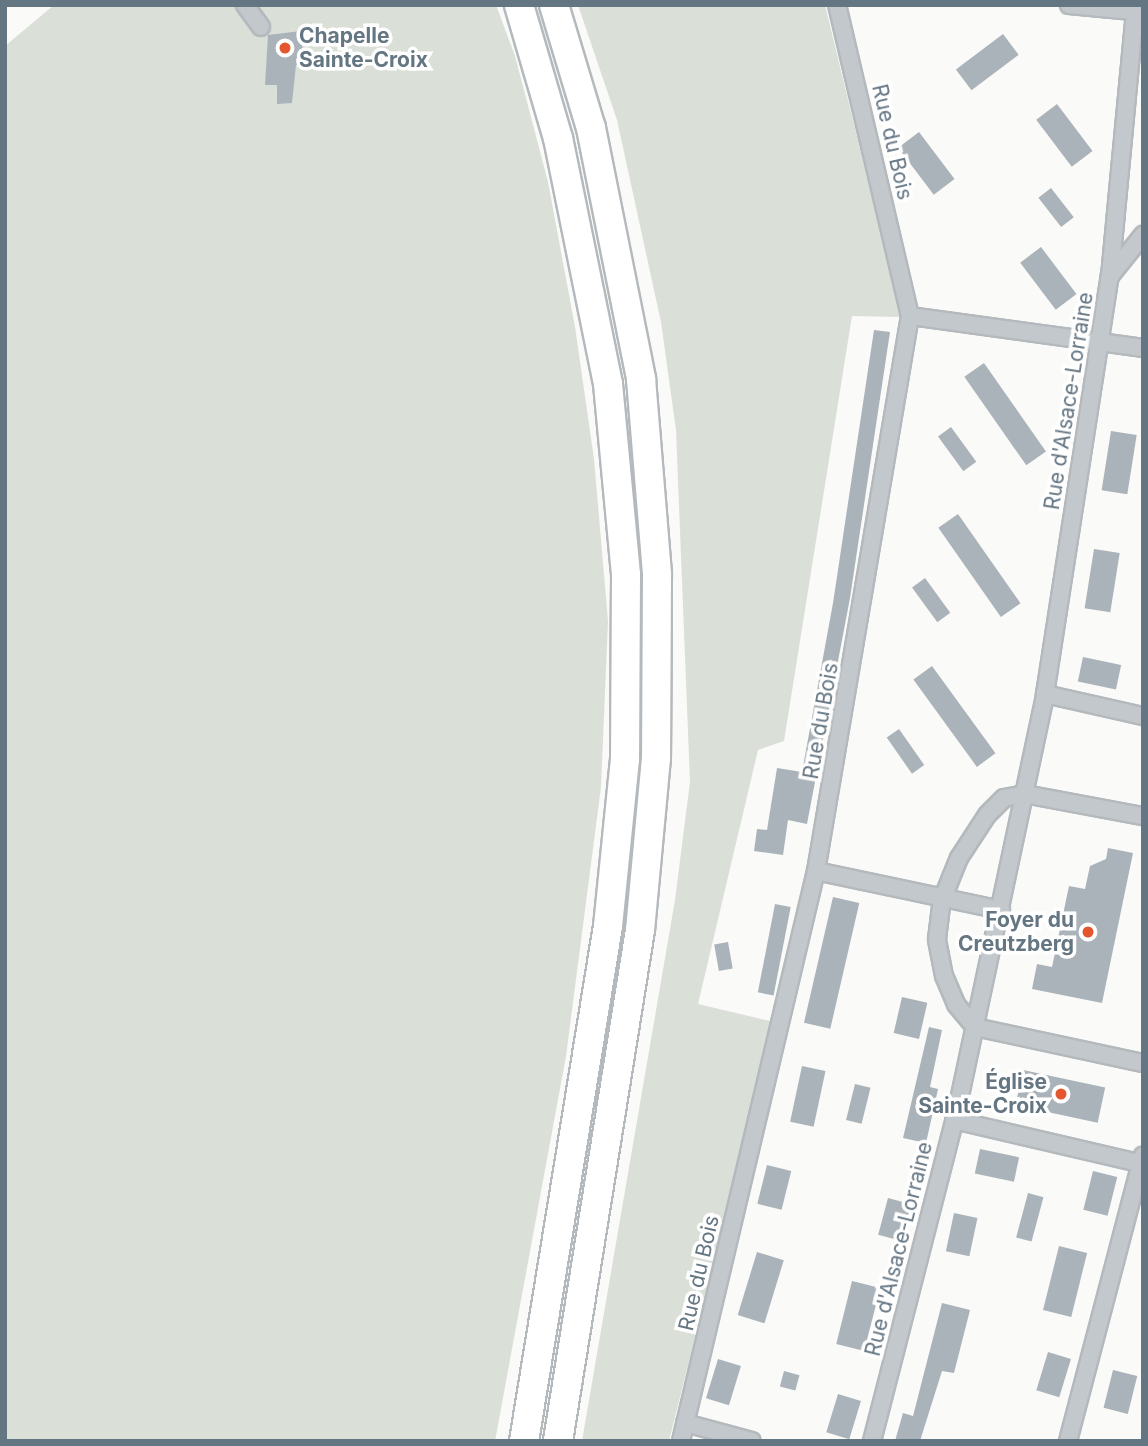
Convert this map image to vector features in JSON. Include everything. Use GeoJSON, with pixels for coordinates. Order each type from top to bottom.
{"type":"FeatureCollection","features":[{"type":"Feature","properties":{"kind":"highway"},"geometry":{"type":"LineString","coordinates":[[519,5],[558,138],[601,345],[626,575],[625,759],[608,926],[524,1441]]}},
{"type":"Feature","properties":{"kind":"highway"},"geometry":{"type":"LineString","coordinates":[[554,5],[591,128],[641,379],[657,575],[656,758],[640,930],[558,1441]]}},
{"type":"Feature","properties":{"kind":"street"},"geometry":{"type":"LineString","coordinates":[[245,5],[261,27]]}},
{"type":"Feature","properties":{"kind":"street","name":"Rue du Bois"},"geometry":{"type":"LineString","coordinates":[[681,1441],[816,871],[910,316],[836,5]]}},
{"type":"Feature","properties":{"kind":"street"},"geometry":{"type":"LineString","coordinates":[[1069,5],[1139,12]]}},
{"type":"Feature","properties":{"kind":"street","name":"Rue d'Alsace-Lorraine"},"geometry":{"type":"LineString","coordinates":[[872,1441],[954,1120],[1045,694],[1110,276],[1139,12]]}},
{"type":"Feature","properties":{"kind":"street"},"geometry":{"type":"LineString","coordinates":[[1110,276],[1143,235]]}},
{"type":"Feature","properties":{"kind":"street"},"geometry":{"type":"LineString","coordinates":[[910,316],[1143,348]]}},
{"type":"Feature","properties":{"kind":"street"},"geometry":{"type":"LineString","coordinates":[[1045,694],[1143,716]]}},
{"type":"Feature","properties":{"kind":"street"},"geometry":{"type":"LineString","coordinates":[[1143,816],[1025,794],[1004,799],[987,815],[959,858],[942,900],[937,939],[944,976],[956,1004],[975,1027],[1143,1063]]}},
{"type":"Feature","properties":{"kind":"street"},"geometry":{"type":"LineString","coordinates":[[816,871],[942,900],[1001,910]]}},
{"type":"Feature","properties":{"kind":"street"},"geometry":{"type":"LineString","coordinates":[[954,1120],[1142,1161],[1068,1441]]}},
{"type":"Feature","properties":{"kind":"street"},"geometry":{"type":"LineString","coordinates":[[685,1423],[752,1441]]}},
{"type":"Feature","properties":{"kind":"shaded area"},"geometry":{"type":"Polygon","coordinates":[[[54,5],[496,5],[515,56],[548,182],[575,327],[594,459],[608,621],[601,787],[566,1056],[495,1441],[5,1441],[5,46],[54,5]]]}},
{"type":"Feature","properties":{"kind":"shaded area"},"geometry":{"type":"Polygon","coordinates":[[[578,5],[825,5],[901,317],[852,316],[784,741],[758,750],[698,1004],[774,1022],[669,1441],[582,1441],[675,900],[690,782],[676,430],[661,322],[617,120],[578,5]]]}},
{"type":"Feature","properties":{"kind":"building"},"geometry":{"type":"Polygon","coordinates":[[[301,31],[304,64],[296,65],[292,103],[277,104],[277,85],[265,85],[268,35],[301,31]]]}},
{"type":"Feature","properties":{"kind":"building"},"geometry":{"type":"Polygon","coordinates":[[[1003,34],[1019,55],[972,90],[956,70],[1003,34]]]}},
{"type":"Feature","properties":{"kind":"building"},"geometry":{"type":"Polygon","coordinates":[[[1057,104],[1093,151],[1072,167],[1036,120],[1057,104]]]}},
{"type":"Feature","properties":{"kind":"building"},"geometry":{"type":"Polygon","coordinates":[[[919,132],[955,179],[934,195],[898,148],[919,132]]]}},
{"type":"Feature","properties":{"kind":"building"},"geometry":{"type":"Polygon","coordinates":[[[1051,188],[1074,217],[1061,227],[1038,198],[1051,188]]]}},
{"type":"Feature","properties":{"kind":"building"},"geometry":{"type":"Polygon","coordinates":[[[1041,247],[1077,294],[1056,310],[1020,263],[1041,247]]]}},
{"type":"Feature","properties":{"kind":"building"},"geometry":{"type":"Polygon","coordinates":[[[874,330],[890,332],[850,598],[807,824],[788,820],[783,855],[754,851],[757,829],[767,830],[777,768],[802,772],[833,603],[874,330]]]}},
{"type":"Feature","properties":{"kind":"building"},"geometry":{"type":"Polygon","coordinates":[[[984,363],[1046,451],[1026,465],[964,377],[984,363]]]}},
{"type":"Feature","properties":{"kind":"building"},"geometry":{"type":"Polygon","coordinates":[[[951,427],[976,462],[963,471],[938,436],[951,427]]]}},
{"type":"Feature","properties":{"kind":"building"},"geometry":{"type":"Polygon","coordinates":[[[1111,431],[1137,435],[1127,494],[1102,490],[1111,431]]]}},
{"type":"Feature","properties":{"kind":"building"},"geometry":{"type":"Polygon","coordinates":[[[958,514],[1021,603],[1001,617],[938,528],[958,514]]]}},
{"type":"Feature","properties":{"kind":"building"},"geometry":{"type":"Polygon","coordinates":[[[1094,549],[1120,553],[1110,612],[1085,608],[1094,549]]]}},
{"type":"Feature","properties":{"kind":"building"},"geometry":{"type":"Polygon","coordinates":[[[925,578],[950,613],[937,622],[912,587],[925,578]]]}},
{"type":"Feature","properties":{"kind":"building"},"geometry":{"type":"Polygon","coordinates":[[[1083,657],[1121,665],[1116,690],[1078,681],[1083,657]]]}},
{"type":"Feature","properties":{"kind":"building"},"geometry":{"type":"Polygon","coordinates":[[[932,666],[995,753],[977,767],[913,680],[932,666]]]}},
{"type":"Feature","properties":{"kind":"building"},"geometry":{"type":"Polygon","coordinates":[[[899,729],[924,765],[912,774],[887,738],[899,729]]]}},
{"type":"Feature","properties":{"kind":"building"},"geometry":{"type":"Polygon","coordinates":[[[1108,848],[1133,853],[1102,1003],[1032,989],[1037,964],[1052,967],[1069,886],[1085,889],[1090,866],[1106,859],[1108,848]]]}},
{"type":"Feature","properties":{"kind":"building"},"geometry":{"type":"Polygon","coordinates":[[[833,897],[859,903],[830,1029],[804,1023],[833,897]]]}},
{"type":"Feature","properties":{"kind":"building"},"geometry":{"type":"Polygon","coordinates":[[[775,904],[791,907],[774,995],[758,992],[775,904]]]}},
{"type":"Feature","properties":{"kind":"building"},"geometry":{"type":"Polygon","coordinates":[[[728,942],[733,969],[719,971],[714,944],[728,942]]]}},
{"type":"Feature","properties":{"kind":"building"},"geometry":{"type":"Polygon","coordinates":[[[902,997],[927,1003],[919,1039],[894,1033],[902,997]]]}},
{"type":"Feature","properties":{"kind":"building"},"geometry":{"type":"Polygon","coordinates":[[[929,1027],[942,1030],[930,1087],[938,1089],[926,1143],[903,1138],[929,1027]]]}},
{"type":"Feature","properties":{"kind":"building"},"geometry":{"type":"Polygon","coordinates":[[[802,1066],[825,1071],[814,1127],[790,1122],[802,1066]]]}},
{"type":"Feature","properties":{"kind":"building","name":"Église Sainte-Croix"},"geometry":{"type":"Polygon","coordinates":[[[1023,1070],[1105,1087],[1098,1123],[1016,1105],[1023,1070]]]}},
{"type":"Feature","properties":{"kind":"building"},"geometry":{"type":"Polygon","coordinates":[[[855,1084],[871,1088],[862,1124],[846,1120],[855,1084]]]}},
{"type":"Feature","properties":{"kind":"building"},"geometry":{"type":"Polygon","coordinates":[[[980,1149],[1019,1157],[1014,1182],[975,1173],[980,1149]]]}},
{"type":"Feature","properties":{"kind":"building"},"geometry":{"type":"Polygon","coordinates":[[[767,1165],[791,1171],[782,1210],[757,1204],[767,1165]]]}},
{"type":"Feature","properties":{"kind":"building"},"geometry":{"type":"Polygon","coordinates":[[[1093,1171],[1117,1177],[1108,1216],[1083,1210],[1093,1171]]]}},
{"type":"Feature","properties":{"kind":"building"},"geometry":{"type":"Polygon","coordinates":[[[1028,1193],[1043,1197],[1032,1242],[1016,1237],[1028,1193]]]}},
{"type":"Feature","properties":{"kind":"building"},"geometry":{"type":"Polygon","coordinates":[[[888,1198],[911,1204],[901,1241],[878,1235],[888,1198]]]}},
{"type":"Feature","properties":{"kind":"building"},"geometry":{"type":"Polygon","coordinates":[[[954,1213],[977,1218],[969,1256],[946,1251],[954,1213]]]}},
{"type":"Feature","properties":{"kind":"building"},"geometry":{"type":"Polygon","coordinates":[[[1059,1246],[1087,1253],[1071,1317],[1043,1310],[1059,1246]]]}},
{"type":"Feature","properties":{"kind":"building"},"geometry":{"type":"Polygon","coordinates":[[[757,1252],[784,1260],[764,1323],[738,1315],[757,1252]]]}},
{"type":"Feature","properties":{"kind":"building"},"geometry":{"type":"Polygon","coordinates":[[[852,1281],[880,1288],[864,1351],[836,1344],[852,1281]]]}},
{"type":"Feature","properties":{"kind":"building"},"geometry":{"type":"Polygon","coordinates":[[[942,1303],[970,1310],[954,1373],[942,1371],[920,1441],[895,1441],[903,1413],[913,1416],[942,1303]]]}},
{"type":"Feature","properties":{"kind":"building"},"geometry":{"type":"Polygon","coordinates":[[[1048,1352],[1071,1359],[1059,1397],[1036,1390],[1048,1352]]]}},
{"type":"Feature","properties":{"kind":"building"},"geometry":{"type":"Polygon","coordinates":[[[718,1359],[741,1366],[729,1405],[706,1398],[718,1359]]]}},
{"type":"Feature","properties":{"kind":"building"},"geometry":{"type":"Polygon","coordinates":[[[1113,1370],[1137,1376],[1128,1414],[1104,1408],[1113,1370]]]}},
{"type":"Feature","properties":{"kind":"building"},"geometry":{"type":"Polygon","coordinates":[[[784,1371],[799,1375],[795,1391],[780,1386],[784,1371]]]}},
{"type":"Feature","properties":{"kind":"building"},"geometry":{"type":"Polygon","coordinates":[[[838,1394],[861,1401],[849,1439],[826,1432],[838,1394]]]}},
{"type":"Feature","properties":{"kind":"place","name":"Chapelle Sainte-Croix"},"geometry":{"type":"Point","coordinates":[285,48]}},
{"type":"Feature","properties":{"kind":"place","name":"Foyer du Creutzberg"},"geometry":{"type":"Point","coordinates":[1088,932]}},
{"type":"Feature","properties":{"kind":"place","name":"Église Sainte-Croix"},"geometry":{"type":"Point","coordinates":[1061,1094]}}]}
